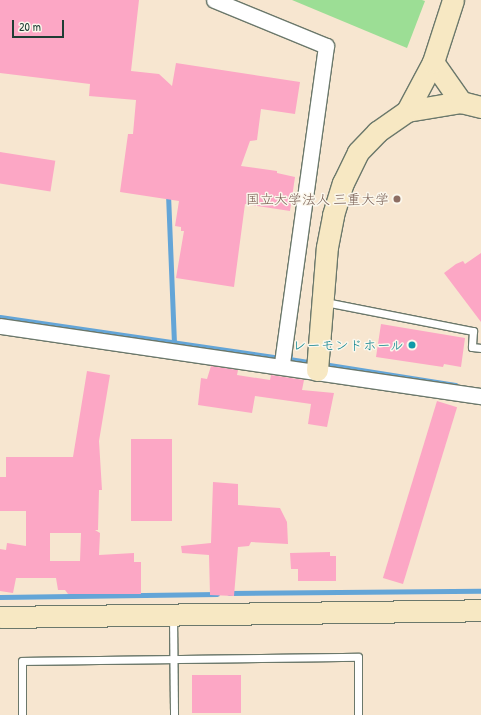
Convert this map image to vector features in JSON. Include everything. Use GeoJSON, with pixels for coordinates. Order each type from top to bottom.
{"type":"FeatureCollection","features":[{"type":"Feature","properties":{"kind":"street"},"geometry":{"type":"LineString","coordinates":[[214,0],[326,46],[282,365]]}},
{"type":"Feature","properties":{"kind":"street"},"geometry":{"type":"LineString","coordinates":[[407,111],[434,62],[453,0]]}},
{"type":"Feature","properties":{"kind":"street"},"geometry":{"type":"LineString","coordinates":[[434,62],[461,102]]}},
{"type":"Feature","properties":{"kind":"street"},"geometry":{"type":"LineString","coordinates":[[318,363],[321,301],[333,215],[343,183],[358,152],[376,132],[407,111],[461,102],[481,107]]}},
{"type":"Feature","properties":{"kind":"street"},"geometry":{"type":"LineString","coordinates":[[0,326],[282,365],[318,363],[481,396]]}},
{"type":"Feature","properties":{"kind":"street"},"geometry":{"type":"LineString","coordinates":[[0,617],[173,616],[481,610]]}},
{"type":"Feature","properties":{"kind":"lane"},"geometry":{"type":"LineString","coordinates":[[321,301],[473,331],[472,347],[481,348]]}},
{"type":"Feature","properties":{"kind":"lane"},"geometry":{"type":"LineString","coordinates":[[173,616],[174,715]]}},
{"type":"Feature","properties":{"kind":"lane"},"geometry":{"type":"LineString","coordinates":[[22,715],[22,661],[173,658],[358,657],[358,715]]}},
{"type":"Feature","properties":{"kind":"green space"},"geometry":{"type":"Polygon","coordinates":[[[292,0],[422,0],[425,1],[407,48],[292,0]]]}},
{"type":"Feature","properties":{"kind":"building"},"geometry":{"type":"Polygon","coordinates":[[[0,0],[139,0],[131,71],[159,74],[172,86],[176,63],[300,82],[295,114],[261,109],[257,140],[250,141],[241,166],[277,171],[277,173],[295,177],[290,211],[245,204],[234,287],[176,278],[184,231],[181,231],[181,227],[175,226],[179,201],[120,192],[128,134],[133,134],[136,100],[89,96],[90,84],[0,73],[0,0]]]}},
{"type":"Feature","properties":{"kind":"building"},"geometry":{"type":"Polygon","coordinates":[[[0,152],[55,161],[50,191],[0,183],[0,152]]]}},
{"type":"Feature","properties":{"kind":"building"},"geometry":{"type":"Polygon","coordinates":[[[481,253],[481,322],[444,273],[456,264],[463,261],[465,264],[481,253]]]}},
{"type":"Feature","properties":{"kind":"building","name":"レーモンドホール"},"geometry":{"type":"Polygon","coordinates":[[[381,324],[465,338],[461,367],[444,364],[443,367],[376,357],[381,324]]]}},
{"type":"Feature","properties":{"kind":"building"},"geometry":{"type":"Polygon","coordinates":[[[211,366],[238,370],[237,375],[270,380],[271,375],[304,380],[302,390],[334,393],[327,427],[308,424],[311,404],[255,396],[252,413],[198,405],[201,378],[207,379],[211,366]]]}},
{"type":"Feature","properties":{"kind":"building"},"geometry":{"type":"Polygon","coordinates":[[[87,371],[110,375],[99,441],[102,490],[99,490],[98,530],[95,530],[100,533],[99,555],[134,553],[134,562],[141,562],[141,594],[68,594],[65,590],[58,590],[56,578],[16,578],[13,593],[0,591],[0,549],[6,550],[7,543],[26,546],[26,511],[0,511],[0,477],[6,477],[6,457],[73,457],[87,371]],[[50,533],[50,561],[80,561],[81,533],[50,533]]]}},
{"type":"Feature","properties":{"kind":"building"},"geometry":{"type":"Polygon","coordinates":[[[437,401],[457,407],[403,584],[383,578],[437,401]]]}},
{"type":"Feature","properties":{"kind":"building"},"geometry":{"type":"Polygon","coordinates":[[[131,439],[172,439],[172,521],[131,521],[131,439]]]}},
{"type":"Feature","properties":{"kind":"building"},"geometry":{"type":"Polygon","coordinates":[[[213,482],[238,484],[238,505],[280,508],[287,522],[288,544],[251,542],[249,546],[238,547],[234,596],[210,595],[209,555],[182,553],[181,546],[211,543],[213,482]]]}},
{"type":"Feature","properties":{"kind":"building"},"geometry":{"type":"Polygon","coordinates":[[[330,552],[330,556],[336,556],[336,581],[298,581],[298,569],[291,569],[290,553],[330,552]]]}},
{"type":"Feature","properties":{"kind":"building"},"geometry":{"type":"Polygon","coordinates":[[[192,675],[241,675],[241,713],[192,713],[192,675]]]}},
{"type":"Feature","properties":{"kind":"waterway"},"geometry":{"type":"LineString","coordinates":[[168,194],[174,341]]}},
{"type":"Feature","properties":{"kind":"waterway"},"geometry":{"type":"LineString","coordinates":[[0,317],[282,358]]}},
{"type":"Feature","properties":{"kind":"waterway"},"geometry":{"type":"LineString","coordinates":[[290,355],[289,359],[313,363]]}},
{"type":"Feature","properties":{"kind":"waterway"},"geometry":{"type":"LineString","coordinates":[[323,364],[455,385]]}},
{"type":"Feature","properties":{"kind":"waterway"},"geometry":{"type":"LineString","coordinates":[[229,593],[481,591]]}},
{"type":"Feature","properties":{"kind":"waterway"},"geometry":{"type":"LineString","coordinates":[[0,597],[217,594]]}},
{"type":"Feature","properties":{"kind":"place","name":"国立大学法人 三重大学"},"geometry":{"type":"Point","coordinates":[397,199]}},
{"type":"Feature","properties":{"kind":"place","name":"レーモンドホール"},"geometry":{"type":"Point","coordinates":[412,345]}}]}
